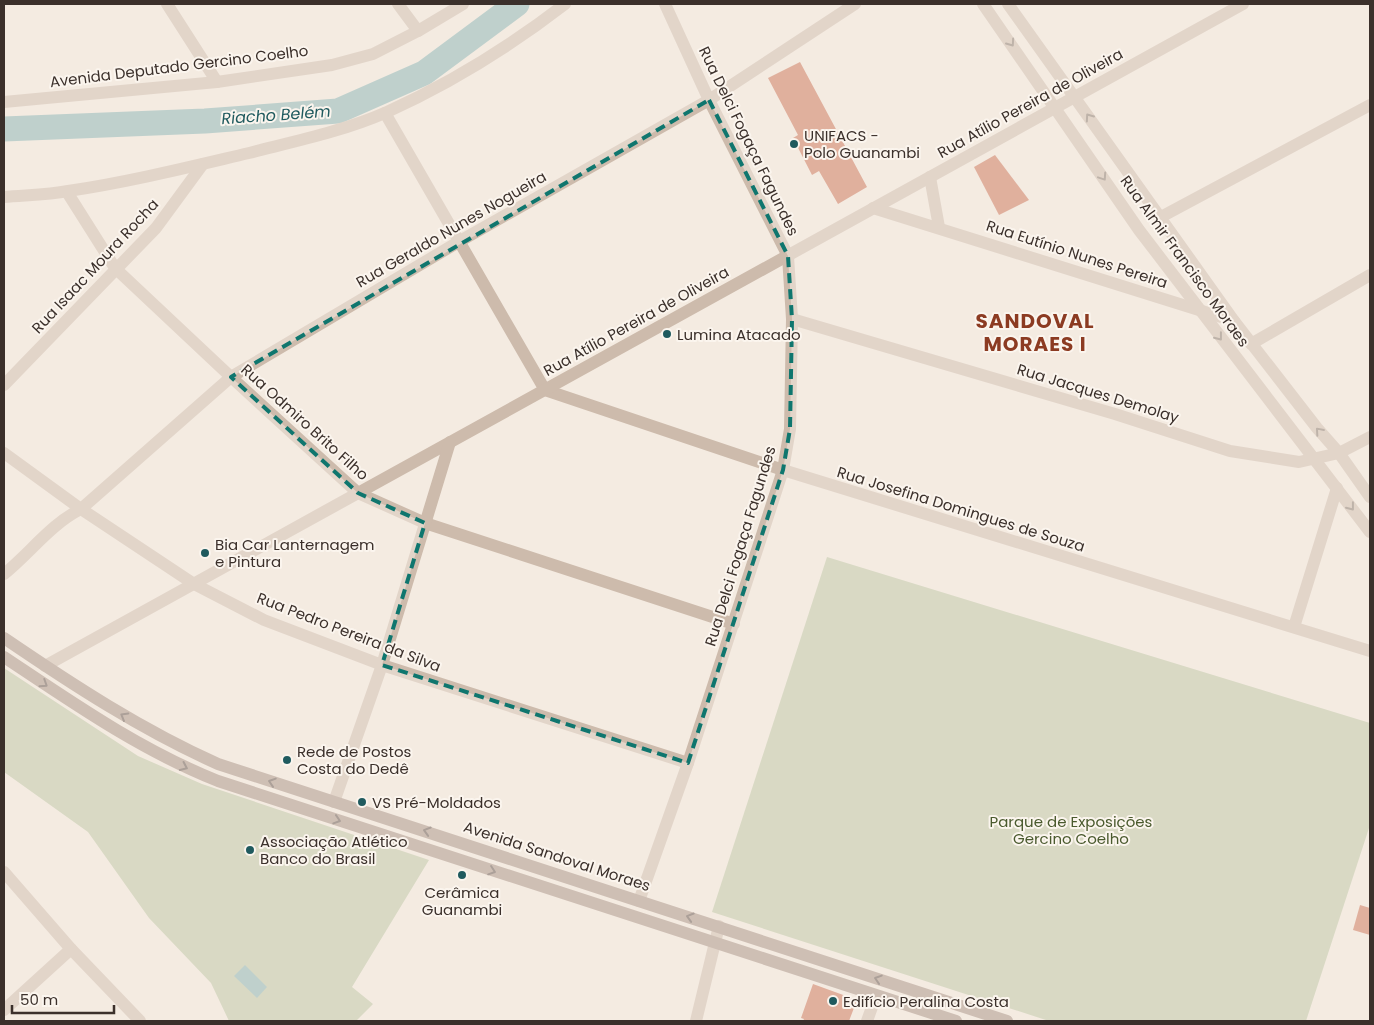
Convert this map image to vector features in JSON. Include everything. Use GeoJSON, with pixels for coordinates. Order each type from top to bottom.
{"type":"FeatureCollection","features":[{"type":"Feature","properties":{"kind":"main road","name":"Avenida Sandoval Moraes"},"geometry":{"type":"LineString","coordinates":[[4,638],[45,666],[172,744],[218,764],[1007,1021]]}},
{"type":"Feature","properties":{"kind":"main road"},"geometry":{"type":"LineString","coordinates":[[4,657],[121,735],[189,769],[218,781],[956,1021]]}},
{"type":"Feature","properties":{"kind":"main road"},"geometry":{"type":"LineString","coordinates":[[447,855],[451,839]]}},
{"type":"Feature","properties":{"kind":"main road"},"geometry":{"type":"LineString","coordinates":[[927,1012],[931,997]]}},
{"type":"Feature","properties":{"kind":"street"},"geometry":{"type":"LineString","coordinates":[[166,4],[217,82]]}},
{"type":"Feature","properties":{"kind":"street"},"geometry":{"type":"LineString","coordinates":[[398,4],[418,32]]}},
{"type":"Feature","properties":{"kind":"street","name":"Avenida Deputado Gercino Coelho"},"geometry":{"type":"LineString","coordinates":[[4,102],[217,82],[340,63],[373,54],[418,32],[463,4]]}},
{"type":"Feature","properties":{"kind":"street"},"geometry":{"type":"LineString","coordinates":[[4,197],[67,192],[203,164],[306,139],[385,113],[486,61],[519,40],[565,4]]}},
{"type":"Feature","properties":{"kind":"street","name":"Rua Delci Fogaça Fagundes"},"geometry":{"type":"LineString","coordinates":[[639,901],[688,763],[734,624],[783,470],[790,429],[792,318],[788,256],[709,100],[666,4]]}},
{"type":"Feature","properties":{"kind":"street","name":"Rua Geraldo Nunes Nogueira"},"geometry":{"type":"LineString","coordinates":[[4,574],[25,557],[54,527],[68,515],[81,509],[231,377],[460,242],[709,100],[855,4]]}},
{"type":"Feature","properties":{"kind":"street","name":"Rua Almir Francisco Moraes"},"geometry":{"type":"LineString","coordinates":[[983,4],[1056,107],[1139,230],[1198,310],[1370,532]]}},
{"type":"Feature","properties":{"kind":"street","name":"Rua Almir Francisco Moraes"},"geometry":{"type":"LineString","coordinates":[[1008,4],[1234,321],[1317,428],[1340,453],[1370,497]]}},
{"type":"Feature","properties":{"kind":"street","name":"Rua Atílio Pereira de Oliveira"},"geometry":{"type":"LineString","coordinates":[[45,666],[1243,4]]}},
{"type":"Feature","properties":{"kind":"street"},"geometry":{"type":"LineString","coordinates":[[1160,218],[1370,105]]}},
{"type":"Feature","properties":{"kind":"street"},"geometry":{"type":"LineString","coordinates":[[385,113],[545,390]]}},
{"type":"Feature","properties":{"kind":"street","name":"Rua Isaac Moura Rocha"},"geometry":{"type":"LineString","coordinates":[[4,385],[156,228],[203,164]]}},
{"type":"Feature","properties":{"kind":"street"},"geometry":{"type":"LineString","coordinates":[[930,177],[939,227]]}},
{"type":"Feature","properties":{"kind":"street","name":"Rua Odmiro Brito Filho"},"geometry":{"type":"LineString","coordinates":[[67,192],[116,268],[231,377],[358,493],[426,523],[734,624]]}},
{"type":"Feature","properties":{"kind":"street","name":"Rua Eutínio Nunes Pereira"},"geometry":{"type":"LineString","coordinates":[[874,208],[1234,321]]}},
{"type":"Feature","properties":{"kind":"street"},"geometry":{"type":"LineString","coordinates":[[1251,344],[1370,275]]}},
{"type":"Feature","properties":{"kind":"street","name":"Rua Jacques Demolay"},"geometry":{"type":"LineString","coordinates":[[792,318],[1115,414],[1230,451],[1299,462],[1340,453],[1370,437]]}},
{"type":"Feature","properties":{"kind":"street","name":"Rua Josefina Domingues de Souza"},"geometry":{"type":"LineString","coordinates":[[545,390],[783,470],[1006,541],[1370,651]]}},
{"type":"Feature","properties":{"kind":"street"},"geometry":{"type":"LineString","coordinates":[[334,802],[382,664],[450,442]]}},
{"type":"Feature","properties":{"kind":"street","name":"Rua Pedro Pereira da Silva"},"geometry":{"type":"LineString","coordinates":[[4,453],[81,509],[194,584],[264,620],[382,664],[688,763]]}},
{"type":"Feature","properties":{"kind":"street"},"geometry":{"type":"LineString","coordinates":[[1294,627],[1336,488]]}},
{"type":"Feature","properties":{"kind":"street"},"geometry":{"type":"LineString","coordinates":[[4,872],[71,949],[140,1021]]}},
{"type":"Feature","properties":{"kind":"street"},"geometry":{"type":"LineString","coordinates":[[696,1021],[719,926]]}},
{"type":"Feature","properties":{"kind":"street"},"geometry":{"type":"LineString","coordinates":[[4,1010],[71,949]]}},
{"type":"Feature","properties":{"kind":"street"},"geometry":{"type":"LineString","coordinates":[[867,1021],[876,996]]}},
{"type":"Feature","properties":{"kind":"highlighted area"},"geometry":{"type":"Polygon","coordinates":[[[709,100],[788,256],[792,319],[790,429],[783,470],[688,763],[382,665],[425,523],[358,493],[231,377],[709,100]]]}},
{"type":"Feature","properties":{"kind":"green space","name":"Parque de Exposições Gercino Coelho"},"geometry":{"type":"Polygon","coordinates":[[[827,557],[1370,723],[1370,825],[1306,1021],[1049,1021],[712,912],[827,557]]]}},
{"type":"Feature","properties":{"kind":"green space","name":"Associação Atlético Banco do Brasil"},"geometry":{"type":"Polygon","coordinates":[[[4,668],[138,756],[202,784],[429,860],[352,987],[373,1004],[356,1021],[229,1021],[211,983],[149,918],[88,832],[4,772],[4,668]]]}},
{"type":"Feature","properties":{"kind":"water"},"geometry":{"type":"Polygon","coordinates":[[[245,965],[267,987],[257,998],[234,976],[245,965]]]}},
{"type":"Feature","properties":{"kind":"building"},"geometry":{"type":"Polygon","coordinates":[[[800,62],[867,187],[838,204],[819,171],[812,175],[793,138],[798,135],[768,78],[800,62]]]}},
{"type":"Feature","properties":{"kind":"building"},"geometry":{"type":"Polygon","coordinates":[[[995,155],[1029,200],[999,215],[974,167],[995,155]]]}},
{"type":"Feature","properties":{"kind":"building"},"geometry":{"type":"Polygon","coordinates":[[[1360,905],[1370,908],[1370,935],[1353,930],[1360,905]]]}},
{"type":"Feature","properties":{"kind":"building","name":"Edifício Peralina Costa"},"geometry":{"type":"Polygon","coordinates":[[[813,984],[857,1000],[849,1021],[803,1021],[804,1019],[801,1018],[813,984]]]}},
{"type":"Feature","properties":{"kind":"waterway","name":"Riacho Belém"},"geometry":{"type":"LineString","coordinates":[[4,129],[205,121],[338,111],[424,73],[517,4]]}},
{"type":"Feature","properties":{"kind":"place","name":"UNIFACS - Polo Guanambi"},"geometry":{"type":"Point","coordinates":[794,144]}},
{"type":"Feature","properties":{"kind":"place","name":"Lumina Atacado"},"geometry":{"type":"Point","coordinates":[667,334]}},
{"type":"Feature","properties":{"kind":"place","name":"Bia Car Lanternagem e Pintura"},"geometry":{"type":"Point","coordinates":[205,553]}},
{"type":"Feature","properties":{"kind":"place","name":"Rede de Postos Costa do Dedê"},"geometry":{"type":"Point","coordinates":[287,760]}},
{"type":"Feature","properties":{"kind":"place","name":"VS Pré-Moldados"},"geometry":{"type":"Point","coordinates":[362,802]}},
{"type":"Feature","properties":{"kind":"place","name":"Associação Atlético Banco do Brasil"},"geometry":{"type":"Point","coordinates":[250,850]}},
{"type":"Feature","properties":{"kind":"place","name":"Cerâmica Guanambi"},"geometry":{"type":"Point","coordinates":[462,875]}},
{"type":"Feature","properties":{"kind":"place","name":"Edifício Peralina Costa"},"geometry":{"type":"Point","coordinates":[833,1001]}},
{"type":"Feature","properties":{"kind":"district","name":"SANDOVAL MORAES I"},"geometry":{"type":"Point","coordinates":[1035,332]}}]}
